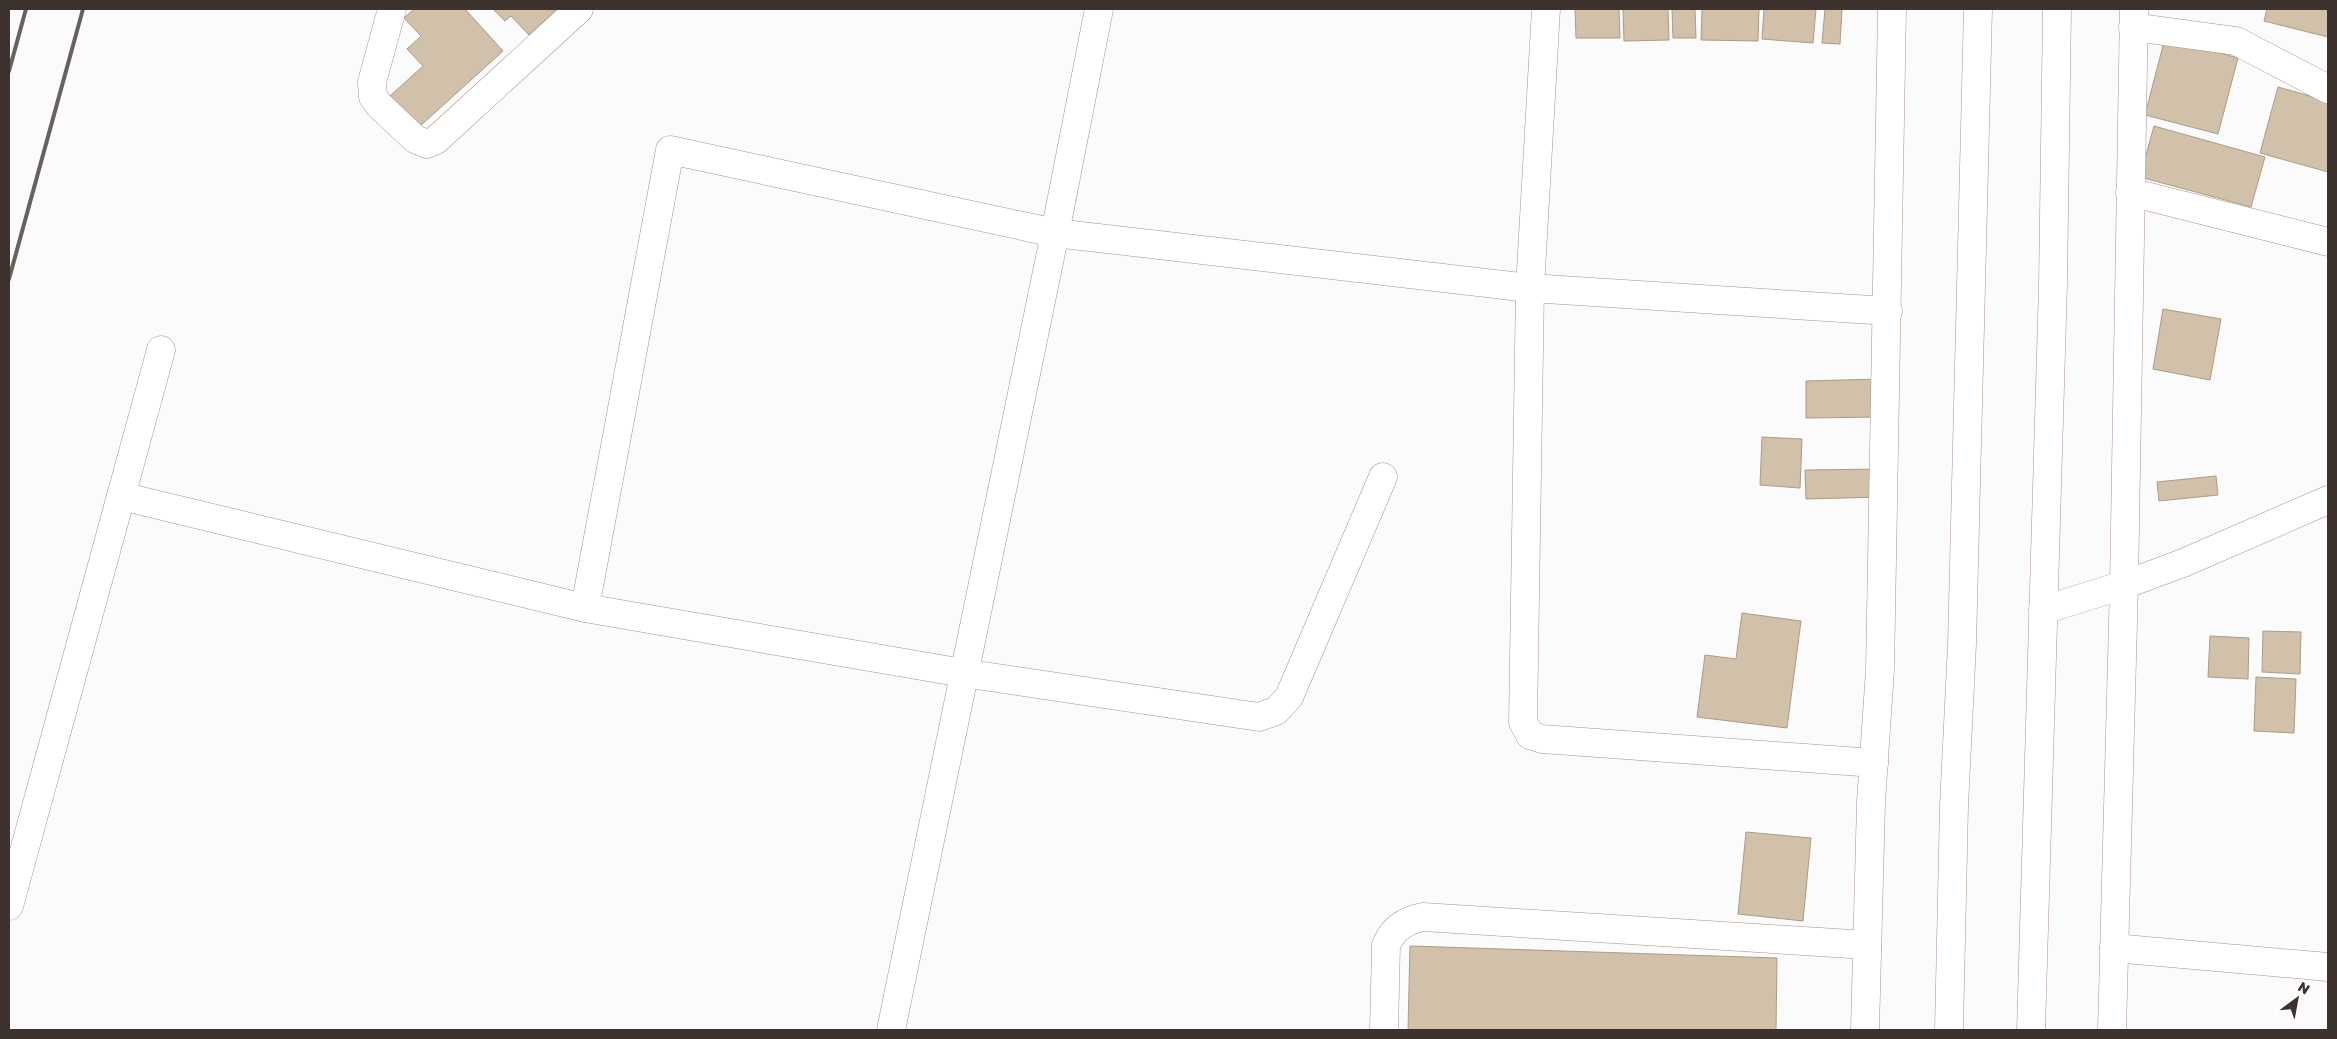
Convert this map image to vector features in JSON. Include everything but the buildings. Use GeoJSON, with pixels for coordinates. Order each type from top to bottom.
{"type":"FeatureCollection","features":[{"type":"Feature","properties":{"kind":"street"},"geometry":{"type":"LineString","coordinates":[[392,9],[372,82],[373,97],[379,106],[415,139],[427,144],[436,140],[579,9]]}},
{"type":"Feature","properties":{"kind":"street"},"geometry":{"type":"LineString","coordinates":[[891,1030],[1099,9]]}},
{"type":"Feature","properties":{"kind":"street"},"geometry":{"type":"LineString","coordinates":[[1546,9],[1530,288],[1523,722],[1530,735],[1542,739],[1874,763]]}},
{"type":"Feature","properties":{"kind":"street"},"geometry":{"type":"LineString","coordinates":[[1865,1030],[1874,763],[1880,670],[1892,9]]}},
{"type":"Feature","properties":{"kind":"street"},"geometry":{"type":"LineString","coordinates":[[1949,1030],[1954,806],[1962,644],[1978,9]]}},
{"type":"Feature","properties":{"kind":"street"},"geometry":{"type":"LineString","coordinates":[[2031,1030],[2053,275],[2057,9]]}},
{"type":"Feature","properties":{"kind":"street"},"geometry":{"type":"LineString","coordinates":[[2112,1030],[2124,586],[2133,18],[2236,41],[2321,88],[2328,90]]}},
{"type":"Feature","properties":{"kind":"street"},"geometry":{"type":"LineString","coordinates":[[585,608],[670,150],[1055,232],[1530,288],[1888,311]]}},
{"type":"Feature","properties":{"kind":"street"},"geometry":{"type":"LineString","coordinates":[[2130,192],[2328,242]]}},
{"type":"Feature","properties":{"kind":"street"},"geometry":{"type":"LineString","coordinates":[[9,906],[161,350]]}},
{"type":"Feature","properties":{"kind":"street"},"geometry":{"type":"LineString","coordinates":[[120,496],[585,608],[963,673],[1259,717],[1276,711],[1289,697],[1383,477]]}},
{"type":"Feature","properties":{"kind":"street"},"geometry":{"type":"LineString","coordinates":[[2043,610],[2124,586],[2183,563],[2328,500]]}},
{"type":"Feature","properties":{"kind":"street"},"geometry":{"type":"LineString","coordinates":[[1384,1030],[1386,945],[1390,935],[1401,926],[1413,919],[1423,917],[1867,945]]}},
{"type":"Feature","properties":{"kind":"street"},"geometry":{"type":"LineString","coordinates":[[2114,948],[2328,967]]}},
{"type":"Feature","properties":{"kind":"railway"},"geometry":{"type":"LineString","coordinates":[[9,71],[26,9]]}},
{"type":"Feature","properties":{"kind":"railway"},"geometry":{"type":"LineString","coordinates":[[9,279],[83,9]]}}]}
